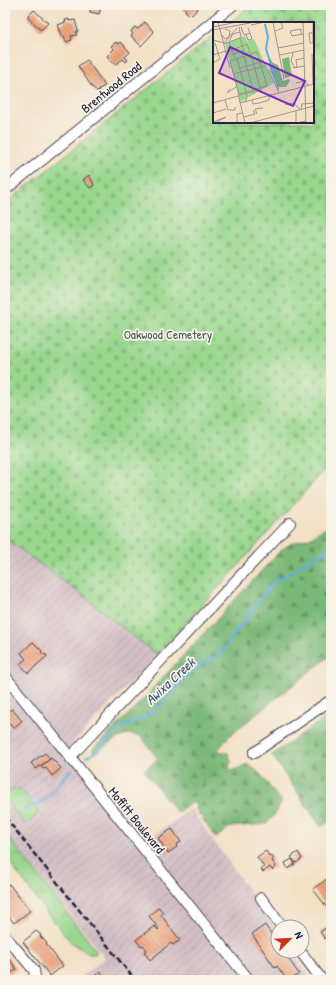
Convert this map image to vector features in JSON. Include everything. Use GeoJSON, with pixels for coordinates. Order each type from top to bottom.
{"type":"FeatureCollection","features":[{"type":"Feature","properties":{"kind":"street","name":"Brentwood Road"},"geometry":{"type":"LineString","coordinates":[[5,190],[233,5]]}},
{"type":"Feature","properties":{"kind":"street"},"geometry":{"type":"LineString","coordinates":[[71,758],[74,753],[290,524]]}},
{"type":"Feature","properties":{"kind":"street","name":"Moffitt Boulevard"},"geometry":{"type":"LineString","coordinates":[[5,676],[249,980]]}},
{"type":"Feature","properties":{"kind":"street"},"geometry":{"type":"LineString","coordinates":[[254,753],[331,700]]}},
{"type":"Feature","properties":{"kind":"street"},"geometry":{"type":"LineString","coordinates":[[261,898],[276,919]]}},
{"type":"Feature","properties":{"kind":"street"},"geometry":{"type":"LineString","coordinates":[[5,936],[34,970],[35,977],[32,980]]}},
{"type":"Feature","properties":{"kind":"street"},"geometry":{"type":"LineString","coordinates":[[306,959],[322,980]]}},
{"type":"Feature","properties":{"kind":"shaded area"},"geometry":{"type":"Polygon","coordinates":[[[5,538],[81,594],[157,655],[69,747],[147,840],[191,809],[270,921],[270,959],[298,959],[312,980],[77,980],[105,958],[5,833],[5,538]]]}},
{"type":"Feature","properties":{"kind":"green space","name":"Oakwood Cemetery"},"geometry":{"type":"Polygon","coordinates":[[[251,5],[331,5],[331,463],[157,655],[81,594],[5,538],[5,204],[213,36],[213,123],[314,123],[314,22],[230,22],[251,5]]]}},
{"type":"Feature","properties":{"kind":"green space"},"geometry":{"type":"Polygon","coordinates":[[[331,525],[331,655],[230,735],[217,751],[228,753],[231,761],[229,767],[232,771],[247,764],[253,768],[282,801],[275,814],[266,824],[230,827],[216,838],[197,811],[195,802],[187,805],[177,813],[144,770],[158,759],[141,736],[128,734],[114,740],[93,754],[94,748],[133,710],[281,550],[292,543],[310,538],[331,525]]]}},
{"type":"Feature","properties":{"kind":"green space"},"geometry":{"type":"Polygon","coordinates":[[[331,714],[331,820],[321,827],[272,755],[331,714]]]}},
{"type":"Feature","properties":{"kind":"green space"},"geometry":{"type":"Polygon","coordinates":[[[14,789],[21,789],[37,809],[37,815],[25,825],[5,799],[5,794],[14,789]]]}},
{"type":"Feature","properties":{"kind":"green space"},"geometry":{"type":"Polygon","coordinates":[[[5,833],[97,952],[95,954],[89,954],[73,944],[50,917],[5,856],[5,833]]]}},
{"type":"Feature","properties":{"kind":"building"},"geometry":{"type":"Polygon","coordinates":[[[91,5],[102,5],[99,14],[90,12],[91,5]]]}},
{"type":"Feature","properties":{"kind":"building"},"geometry":{"type":"Polygon","coordinates":[[[182,5],[195,5],[198,8],[192,15],[190,15],[185,11],[186,10],[182,5]]]}},
{"type":"Feature","properties":{"kind":"building"},"geometry":{"type":"Polygon","coordinates":[[[34,10],[48,23],[41,30],[27,17],[34,10]]]}},
{"type":"Feature","properties":{"kind":"building"},"geometry":{"type":"Polygon","coordinates":[[[69,19],[69,21],[75,20],[78,31],[76,32],[77,35],[71,36],[72,40],[66,42],[58,25],[69,19]]]}},
{"type":"Feature","properties":{"kind":"building"},"geometry":{"type":"Polygon","coordinates":[[[145,22],[154,32],[141,46],[131,36],[133,34],[131,31],[135,27],[138,29],[145,22]]]}},
{"type":"Feature","properties":{"kind":"building"},"geometry":{"type":"Polygon","coordinates":[[[116,42],[119,44],[121,42],[130,52],[125,57],[128,60],[126,62],[123,59],[115,65],[107,56],[114,49],[111,46],[116,42]]]}},
{"type":"Feature","properties":{"kind":"building"},"geometry":{"type":"Polygon","coordinates":[[[87,60],[105,86],[99,89],[100,90],[98,92],[92,87],[78,66],[87,60]]]}},
{"type":"Feature","properties":{"kind":"building"},"geometry":{"type":"Polygon","coordinates":[[[89,175],[94,185],[90,188],[83,180],[89,175]]]}},
{"type":"Feature","properties":{"kind":"building"},"geometry":{"type":"Polygon","coordinates":[[[33,642],[44,655],[45,654],[47,656],[28,673],[20,664],[26,659],[21,653],[33,642]]]}},
{"type":"Feature","properties":{"kind":"building"},"geometry":{"type":"Polygon","coordinates":[[[12,709],[22,721],[13,728],[5,718],[5,714],[12,709]]]}},
{"type":"Feature","properties":{"kind":"building"},"geometry":{"type":"Polygon","coordinates":[[[45,753],[50,759],[36,769],[31,763],[45,753]]]}},
{"type":"Feature","properties":{"kind":"building"},"geometry":{"type":"Polygon","coordinates":[[[51,758],[61,768],[52,776],[46,768],[43,769],[41,766],[51,758]]]}},
{"type":"Feature","properties":{"kind":"building"},"geometry":{"type":"Polygon","coordinates":[[[172,829],[181,842],[176,845],[177,847],[168,853],[158,838],[172,829]]]}},
{"type":"Feature","properties":{"kind":"building"},"geometry":{"type":"Polygon","coordinates":[[[266,851],[270,857],[272,856],[274,858],[272,860],[276,867],[272,870],[270,867],[263,872],[261,869],[264,867],[257,857],[266,851]]]}},
{"type":"Feature","properties":{"kind":"building"},"geometry":{"type":"Polygon","coordinates":[[[298,852],[302,859],[296,863],[291,857],[298,852]]]}},
{"type":"Feature","properties":{"kind":"building"},"geometry":{"type":"Polygon","coordinates":[[[292,859],[295,864],[288,869],[285,863],[292,859]]]}},
{"type":"Feature","properties":{"kind":"building"},"geometry":{"type":"Polygon","coordinates":[[[331,876],[331,913],[313,889],[331,876]]]}},
{"type":"Feature","properties":{"kind":"building"},"geometry":{"type":"Polygon","coordinates":[[[9,884],[30,911],[14,923],[5,911],[5,887],[9,884]]]}},
{"type":"Feature","properties":{"kind":"building"},"geometry":{"type":"Polygon","coordinates":[[[159,907],[163,913],[161,915],[180,940],[173,945],[171,943],[150,960],[144,952],[147,950],[136,940],[154,926],[158,930],[159,929],[149,916],[159,907]]]}},
{"type":"Feature","properties":{"kind":"building"},"geometry":{"type":"Polygon","coordinates":[[[331,924],[331,935],[325,939],[320,932],[331,924]]]}},
{"type":"Feature","properties":{"kind":"building"},"geometry":{"type":"Polygon","coordinates":[[[265,925],[270,932],[270,959],[289,959],[299,974],[293,978],[295,980],[287,980],[277,966],[275,968],[252,934],[265,925]]]}},
{"type":"Feature","properties":{"kind":"building"},"geometry":{"type":"Polygon","coordinates":[[[36,931],[41,935],[40,936],[47,943],[46,944],[63,966],[50,976],[23,942],[36,931]]]}},
{"type":"Feature","properties":{"kind":"building"},"geometry":{"type":"Polygon","coordinates":[[[6,955],[17,969],[5,978],[5,956],[6,955]]]}},
{"type":"Feature","properties":{"kind":"building"},"geometry":{"type":"Polygon","coordinates":[[[100,972],[107,980],[89,980],[100,972]]]}},
{"type":"Feature","properties":{"kind":"waterway","name":"Awixa Creek"},"geometry":{"type":"LineString","coordinates":[[86,757],[102,747],[119,728],[144,718],[160,706],[195,668],[220,654],[273,582],[331,548]]}},
{"type":"Feature","properties":{"kind":"waterway","name":"Awixa Creek"},"geometry":{"type":"LineString","coordinates":[[24,809],[44,800],[70,771]]}},
{"type":"Feature","properties":{"kind":"railway"},"geometry":{"type":"LineString","coordinates":[[5,817],[135,980]]}}]}
